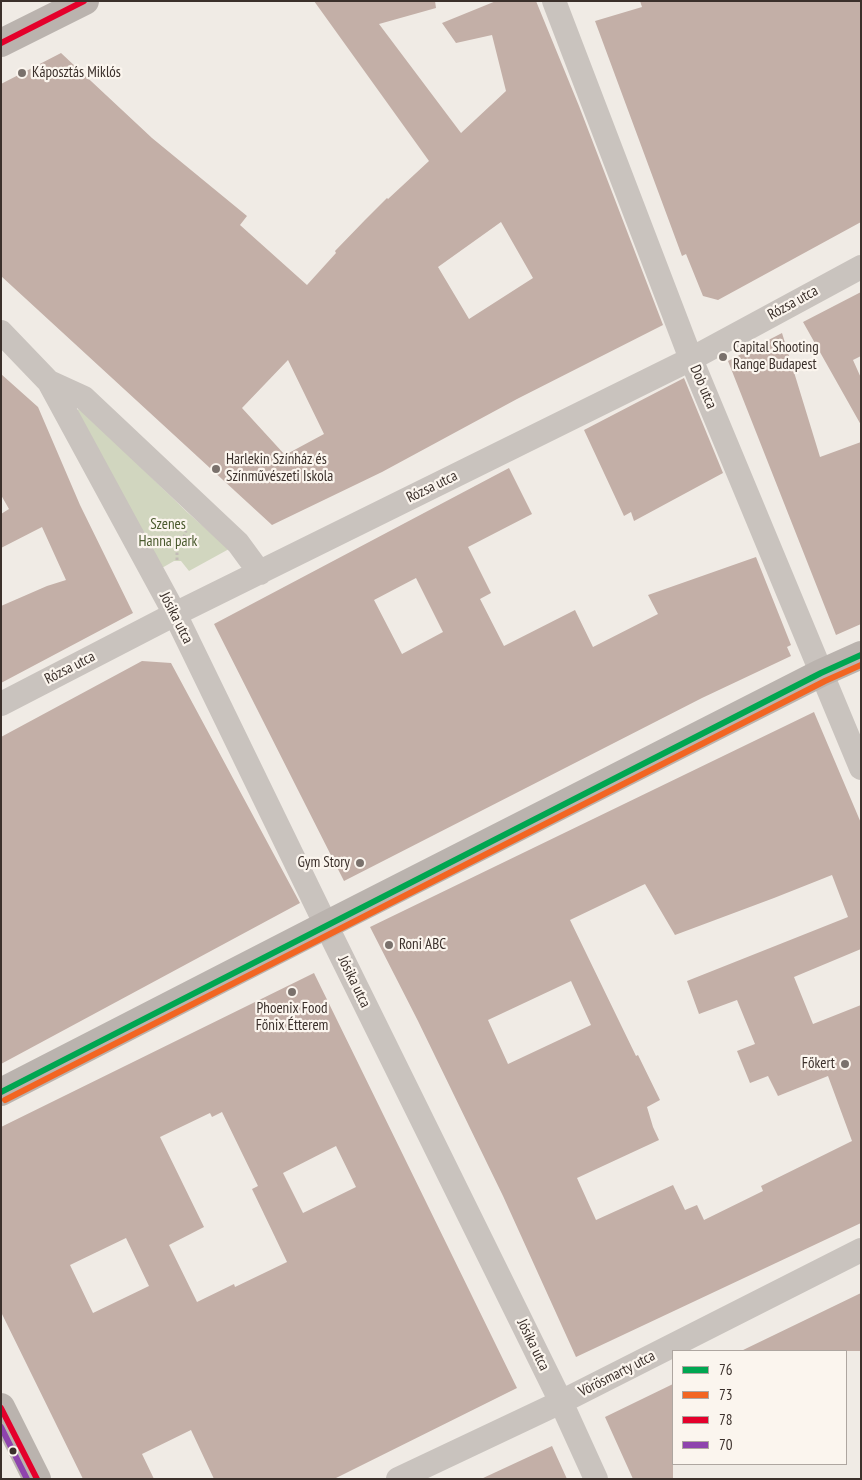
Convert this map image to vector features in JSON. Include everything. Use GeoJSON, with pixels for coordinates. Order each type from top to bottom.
{"type":"FeatureCollection","features":[{"type":"Feature","properties":{"kind":"street"},"geometry":{"type":"LineString","coordinates":[[1,43],[85,1]]}},
{"type":"Feature","properties":{"kind":"street","name":"Dob utca"},"geometry":{"type":"LineString","coordinates":[[554,1],[691,359],[861,768]]}},
{"type":"Feature","properties":{"kind":"street","name":"Rózsa utca"},"geometry":{"type":"LineString","coordinates":[[1,704],[175,614],[691,359],[861,266]]}},
{"type":"Feature","properties":{"kind":"street","name":"Jósika utca"},"geometry":{"type":"LineString","coordinates":[[1,332],[49,382],[175,614],[326,925],[562,1402],[596,1479]]}},
{"type":"Feature","properties":{"kind":"street","name":"Jósika utca"},"geometry":{"type":"LineString","coordinates":[[49,382],[84,398],[238,543],[260,573]]}},
{"type":"Feature","properties":{"kind":"street"},"geometry":{"type":"LineString","coordinates":[[1,1092],[821,673],[861,655]]}},
{"type":"Feature","properties":{"kind":"street","name":"Vörösmarty utca"},"geometry":{"type":"LineString","coordinates":[[398,1479],[562,1402],[861,1250]]}},
{"type":"Feature","properties":{"kind":"street"},"geometry":{"type":"LineString","coordinates":[[1,1407],[37,1479]]}},
{"type":"Feature","properties":{"kind":"path"},"geometry":{"type":"LineString","coordinates":[[177,561],[177,549],[182,544],[187,526],[184,515],[196,503]]}},
{"type":"Feature","properties":{"kind":"green space","name":"Szenes Hanna park"},"geometry":{"type":"Polygon","coordinates":[[[80,408],[187,512],[229,549],[189,571],[181,561],[174,561],[155,572],[70,417],[80,408]]]}},
{"type":"Feature","properties":{"kind":"building"},"geometry":{"type":"Polygon","coordinates":[[[314,1],[435,1],[436,8],[379,24],[461,133],[506,91],[492,35],[456,43],[442,23],[496,1],[536,1],[579,106],[663,325],[517,399],[382,472],[272,525],[1,276],[1,84],[61,53],[152,138],[247,216],[240,225],[307,285],[336,253],[335,251],[365,220],[429,161],[314,1]],[[501,222],[438,267],[469,319],[533,278],[501,222]],[[288,360],[242,408],[285,455],[324,434],[288,360]]]}},
{"type":"Feature","properties":{"kind":"building"},"geometry":{"type":"Polygon","coordinates":[[[640,1],[861,1],[861,222],[718,300],[703,296],[686,254],[682,256],[595,21],[642,7],[640,1]]]}},
{"type":"Feature","properties":{"kind":"building"},"geometry":{"type":"Polygon","coordinates":[[[861,292],[861,356],[853,360],[861,378],[861,425],[803,322],[861,292]]]}},
{"type":"Feature","properties":{"kind":"building"},"geometry":{"type":"Polygon","coordinates":[[[782,333],[820,457],[861,442],[861,624],[836,635],[728,361],[782,333]]]}},
{"type":"Feature","properties":{"kind":"building"},"geometry":{"type":"Polygon","coordinates":[[[1,374],[38,407],[80,505],[133,613],[1,683],[1,606],[66,580],[42,527],[1,548],[1,514],[9,509],[1,495],[1,374]]]}},
{"type":"Feature","properties":{"kind":"building"},"geometry":{"type":"Polygon","coordinates":[[[684,378],[723,473],[634,521],[631,512],[624,516],[584,430],[684,378]]]}},
{"type":"Feature","properties":{"kind":"building"},"geometry":{"type":"Polygon","coordinates":[[[509,468],[532,514],[468,547],[491,593],[480,599],[504,646],[575,610],[593,647],[658,614],[648,595],[756,557],[791,645],[787,647],[791,656],[702,698],[344,881],[214,624],[509,468]],[[416,578],[374,600],[402,654],[443,632],[416,578]]]}},
{"type":"Feature","properties":{"kind":"building"},"geometry":{"type":"Polygon","coordinates":[[[142,661],[171,663],[300,903],[1,1064],[1,737],[142,661]]]}},
{"type":"Feature","properties":{"kind":"building"},"geometry":{"type":"Polygon","coordinates":[[[814,712],[861,823],[861,949],[794,977],[813,1024],[861,1005],[861,1223],[576,1357],[503,1196],[370,927],[814,712]],[[832,875],[675,935],[645,884],[570,920],[636,1056],[638,1055],[660,1100],[647,1107],[659,1140],[577,1178],[596,1220],[673,1185],[685,1210],[697,1205],[704,1220],[763,1191],[761,1186],[852,1141],[828,1076],[778,1096],[768,1076],[750,1083],[737,1051],[755,1044],[737,1000],[699,1014],[687,981],[848,917],[832,875]],[[571,981],[488,1020],[508,1064],[591,1025],[571,981]]]}},
{"type":"Feature","properties":{"kind":"building"},"geometry":{"type":"Polygon","coordinates":[[[314,973],[517,1388],[334,1479],[214,1479],[191,1430],[142,1454],[154,1479],[83,1479],[1,1312],[1,1127],[314,973]],[[222,1112],[212,1117],[210,1113],[160,1137],[204,1227],[169,1245],[197,1302],[234,1284],[235,1287],[287,1262],[252,1189],[258,1186],[222,1112]],[[336,1146],[283,1173],[303,1213],[356,1187],[336,1146]],[[126,1238],[70,1265],[93,1313],[149,1286],[126,1238]]]}},
{"type":"Feature","properties":{"kind":"building"},"geometry":{"type":"Polygon","coordinates":[[[861,1293],[861,1351],[743,1350],[861,1293]]]}},
{"type":"Feature","properties":{"kind":"building"},"geometry":{"type":"Polygon","coordinates":[[[672,1384],[673,1479],[633,1479],[605,1417],[672,1384]]]}},
{"type":"Feature","properties":{"kind":"building"},"geometry":{"type":"Polygon","coordinates":[[[552,1446],[567,1479],[481,1479],[552,1446]]]}},
{"type":"Feature","properties":{"kind":"transit line","name":"78"},"geometry":{"type":"LineString","coordinates":[[1,43],[84,1]]}},
{"type":"Feature","properties":{"kind":"transit line","name":"76"},"geometry":{"type":"LineString","coordinates":[[1,1092],[821,673],[861,655]]}},
{"type":"Feature","properties":{"kind":"transit line","name":"73"},"geometry":{"type":"LineString","coordinates":[[5,1100],[825,681],[861,665]]}},
{"type":"Feature","properties":{"kind":"transit line","name":"78"},"geometry":{"type":"LineString","coordinates":[[1,1408],[37,1479]]}},
{"type":"Feature","properties":{"kind":"transit line","name":"70"},"geometry":{"type":"LineString","coordinates":[[1,1427],[27,1479]]}},
{"type":"Feature","properties":{"kind":"place","name":"Káposztás Miklós"},"geometry":{"type":"Point","coordinates":[22,73]}},
{"type":"Feature","properties":{"kind":"place","name":"Capital Shooting Range Budapest"},"geometry":{"type":"Point","coordinates":[723,357]}},
{"type":"Feature","properties":{"kind":"place","name":"Harlekin Színház és Színművészeti Iskola"},"geometry":{"type":"Point","coordinates":[216,469]}},
{"type":"Feature","properties":{"kind":"place","name":"Gym Story"},"geometry":{"type":"Point","coordinates":[360,863]}},
{"type":"Feature","properties":{"kind":"place","name":"Roni ABC"},"geometry":{"type":"Point","coordinates":[389,945]}},
{"type":"Feature","properties":{"kind":"place","name":"Phoenix Food Főnix Étterem"},"geometry":{"type":"Point","coordinates":[292,992]}},
{"type":"Feature","properties":{"kind":"place","name":"Főkert"},"geometry":{"type":"Point","coordinates":[845,1064]}}]}
